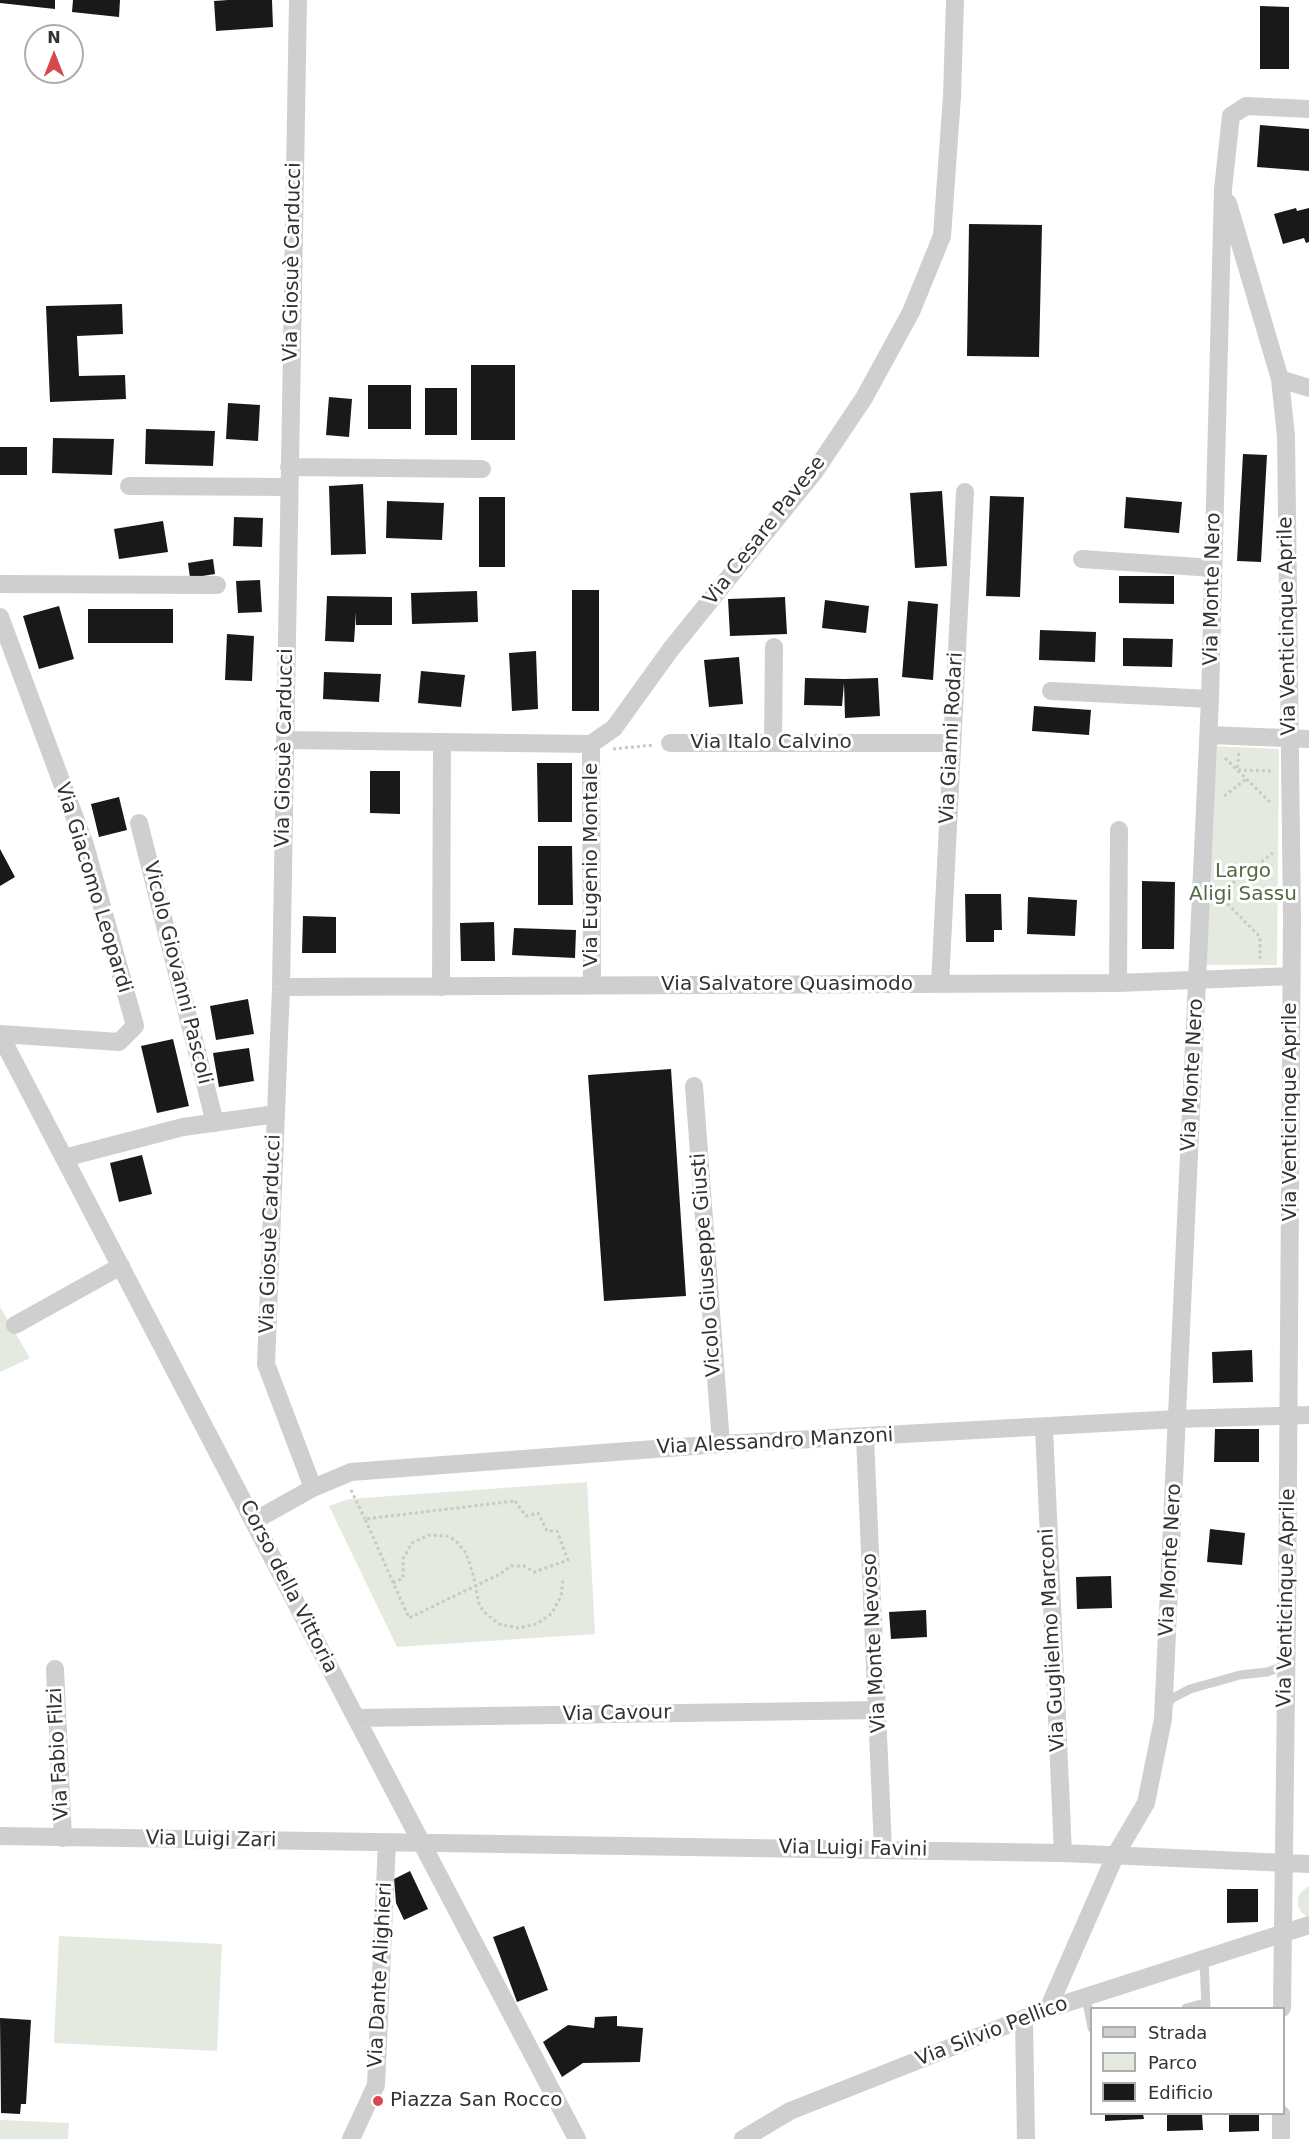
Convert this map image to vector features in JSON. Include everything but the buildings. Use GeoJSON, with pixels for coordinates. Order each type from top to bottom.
{"type":"FeatureCollection","features":[{"type":"Feature","properties":{"kind":"street","name":"Via Giosuè Carducci"},"geometry":{"type":"LineString","coordinates":[[298,0],[281,987],[266,1364],[313,1488]]}},
{"type":"Feature","properties":{"kind":"street","name":"Via Cesare Pavese"},"geometry":{"type":"LineString","coordinates":[[591,744],[614,728],[671,649],[815,471],[864,398],[911,312],[942,236],[952,96],[955,0]]}},
{"type":"Feature","properties":{"kind":"street","name":"Via Monte Nero"},"geometry":{"type":"LineString","coordinates":[[1048,2010],[1116,1854],[1146,1803],[1163,1719],[1209,735],[1223,189],[1231,116],[1246,106],[1309,109]]}},
{"type":"Feature","properties":{"kind":"street","name":"Via Venticinque Aprile"},"geometry":{"type":"LineString","coordinates":[[1223,189],[1280,380],[1286,436],[1292,851],[1301,919],[1292,976],[1282,2007]]}},
{"type":"Feature","properties":{"kind":"street"},"geometry":{"type":"LineString","coordinates":[[1280,380],[1309,388]]}},
{"type":"Feature","properties":{"kind":"street"},"geometry":{"type":"LineString","coordinates":[[289,467],[482,469]]}},
{"type":"Feature","properties":{"kind":"street"},"geometry":{"type":"LineString","coordinates":[[129,486],[289,487]]}},
{"type":"Feature","properties":{"kind":"street","name":"Via Gianni Rodari"},"geometry":{"type":"LineString","coordinates":[[940,984],[964,492]]}},
{"type":"Feature","properties":{"kind":"street"},"geometry":{"type":"LineString","coordinates":[[1082,559],[1213,568]]}},
{"type":"Feature","properties":{"kind":"street"},"geometry":{"type":"LineString","coordinates":[[0,584],[217,585]]}},
{"type":"Feature","properties":{"kind":"street","name":"Via Giacomo Leopardi"},"geometry":{"type":"LineString","coordinates":[[0,617],[85,845],[135,1026],[119,1042],[0,1034]]}},
{"type":"Feature","properties":{"kind":"street"},"geometry":{"type":"LineString","coordinates":[[773,742],[774,647]]}},
{"type":"Feature","properties":{"kind":"street"},"geometry":{"type":"LineString","coordinates":[[1051,691],[1210,699]]}},
{"type":"Feature","properties":{"kind":"street"},"geometry":{"type":"LineString","coordinates":[[1209,735],[1309,739]]}},
{"type":"Feature","properties":{"kind":"street"},"geometry":{"type":"LineString","coordinates":[[285,740],[591,744]]}},
{"type":"Feature","properties":{"kind":"street"},"geometry":{"type":"LineString","coordinates":[[441,987],[442,742]]}},
{"type":"Feature","properties":{"kind":"street","name":"Via Italo Calvino"},"geometry":{"type":"LineString","coordinates":[[670,742],[952,743]]}},
{"type":"Feature","properties":{"kind":"street","name":"Via Eugenio Montale"},"geometry":{"type":"LineString","coordinates":[[591,744],[592,986]]}},
{"type":"Feature","properties":{"kind":"street","name":"Vicolo Giovanni Pascoli"},"geometry":{"type":"LineString","coordinates":[[140,823],[215,1123]]}},
{"type":"Feature","properties":{"kind":"street"},"geometry":{"type":"LineString","coordinates":[[1118,983],[1119,830]]}},
{"type":"Feature","properties":{"kind":"street","name":"Via Salvatore Quasimodo"},"geometry":{"type":"LineString","coordinates":[[281,987],[1118,983],[1292,976]]}},
{"type":"Feature","properties":{"kind":"street","name":"Corso della Vittoria"},"geometry":{"type":"LineString","coordinates":[[0,1034],[577,2139]]}},
{"type":"Feature","properties":{"kind":"street","name":"Vicolo Giuseppe Giusti"},"geometry":{"type":"LineString","coordinates":[[694,1086],[721,1444]]}},
{"type":"Feature","properties":{"kind":"street"},"geometry":{"type":"LineString","coordinates":[[64,1158],[183,1127],[276,1114]]}},
{"type":"Feature","properties":{"kind":"street"},"geometry":{"type":"LineString","coordinates":[[15,1325],[121,1266]]}},
{"type":"Feature","properties":{"kind":"street","name":"Via Alessandro Manzoni"},"geometry":{"type":"LineString","coordinates":[[254,1521],[313,1488],[351,1472],[721,1444],[1177,1419],[1309,1415]]}},
{"type":"Feature","properties":{"kind":"street","name":"Via Guglielmo Marconi"},"geometry":{"type":"LineString","coordinates":[[1044,1427],[1063,1852]]}},
{"type":"Feature","properties":{"kind":"street","name":"Via Monte Nevoso"},"geometry":{"type":"LineString","coordinates":[[865,1437],[883,1849]]}},
{"type":"Feature","properties":{"kind":"street","name":"Via Fabio Filzi"},"geometry":{"type":"LineString","coordinates":[[56,1670],[63,1838]]}},
{"type":"Feature","properties":{"kind":"street","name":"Via Cavour"},"geometry":{"type":"LineString","coordinates":[[356,1718],[878,1710]]}},
{"type":"Feature","properties":{"kind":"street","name":"Via Luigi Zari"},"geometry":{"type":"LineString","coordinates":[[0,1836],[422,1843]]}},
{"type":"Feature","properties":{"kind":"street","name":"Via Dante Alighieri"},"geometry":{"type":"LineString","coordinates":[[357,2137],[376,2085],[387,1842]]}},
{"type":"Feature","properties":{"kind":"street","name":"Via Luigi Favini"},"geometry":{"type":"LineString","coordinates":[[422,1843],[1063,1852],[1309,1864]]}},
{"type":"Feature","properties":{"kind":"street","name":"Via Silvio Pellico"},"geometry":{"type":"LineString","coordinates":[[743,2139],[790,2111],[1024,2019],[1309,1924]]}},
{"type":"Feature","properties":{"kind":"street"},"geometry":{"type":"LineString","coordinates":[[1024,2019],[1026,2139]]}},
{"type":"Feature","properties":{"kind":"street"},"geometry":{"type":"LineString","coordinates":[[1281,2115],[1281,2139]]}},
{"type":"Feature","properties":{"kind":"lane"},"geometry":{"type":"LineString","coordinates":[[1163,1719],[1171,1699],[1190,1689],[1240,1675],[1267,1672],[1287,1665]]}},
{"type":"Feature","properties":{"kind":"lane"},"geometry":{"type":"LineString","coordinates":[[1204,1958],[1205,2006]]}},
{"type":"Feature","properties":{"kind":"lane"},"geometry":{"type":"LineString","coordinates":[[1086,1997],[1090,2018]]}},
{"type":"Feature","properties":{"kind":"path"},"geometry":{"type":"LineString","coordinates":[[1209,735],[1212,746],[1278,810],[1291,812]]}},
{"type":"Feature","properties":{"kind":"path"},"geometry":{"type":"LineString","coordinates":[[1237,770],[1240,736]]}},
{"type":"Feature","properties":{"kind":"path","name":"Via Italo Calvino"},"geometry":{"type":"LineString","coordinates":[[591,744],[616,750],[670,742]]}},
{"type":"Feature","properties":{"kind":"path"},"geometry":{"type":"LineString","coordinates":[[1237,770],[1290,771]]}},
{"type":"Feature","properties":{"kind":"path"},"geometry":{"type":"LineString","coordinates":[[1205,806],[1210,807],[1246,779]]}},
{"type":"Feature","properties":{"kind":"path"},"geometry":{"type":"LineString","coordinates":[[1201,902],[1207,902],[1278,849],[1292,851]]}},
{"type":"Feature","properties":{"kind":"path"},"geometry":{"type":"LineString","coordinates":[[1218,894],[1260,937],[1261,978]]}},
{"type":"Feature","properties":{"kind":"path"},"geometry":{"type":"LineString","coordinates":[[344,1475],[409,1618],[512,1566],[524,1566],[534,1572],[568,1560],[557,1531],[547,1531],[538,1513],[526,1516],[515,1501],[365,1519]]}},
{"type":"Feature","properties":{"kind":"path"},"geometry":{"type":"LineString","coordinates":[[393,1583],[403,1578],[403,1560],[412,1543],[420,1538],[438,1534],[455,1540],[466,1553],[478,1604],[499,1624],[519,1628],[537,1624],[552,1612],[561,1596],[563,1578]]}},
{"type":"Feature","properties":{"kind":"green space","name":"Largo Aligi Sassu"},"geometry":{"type":"Polygon","coordinates":[[[1212,746],[1279,749],[1277,965],[1205,965],[1212,746]]]}},
{"type":"Feature","properties":{"kind":"green space"},"geometry":{"type":"Polygon","coordinates":[[[0,1307],[30,1358],[0,1372],[0,1307]]]}},
{"type":"Feature","properties":{"kind":"green space"},"geometry":{"type":"Polygon","coordinates":[[[587,1482],[595,1634],[397,1647],[329,1506],[349,1499],[587,1482]]]}},
{"type":"Feature","properties":{"kind":"green space"},"geometry":{"type":"Polygon","coordinates":[[[1309,1886],[1309,1918],[1301,1912],[1298,1897],[1309,1886]]]}},
{"type":"Feature","properties":{"kind":"green space"},"geometry":{"type":"Polygon","coordinates":[[[59,1936],[222,1944],[217,2051],[54,2043],[59,1936]]]}},
{"type":"Feature","properties":{"kind":"green space"},"geometry":{"type":"Polygon","coordinates":[[[0,2120],[69,2123],[68,2139],[0,2139],[0,2120]]]}},
{"type":"Feature","properties":{"kind":"place","name":"Piazza San Rocco"},"geometry":{"type":"Point","coordinates":[378,2101]}}]}
